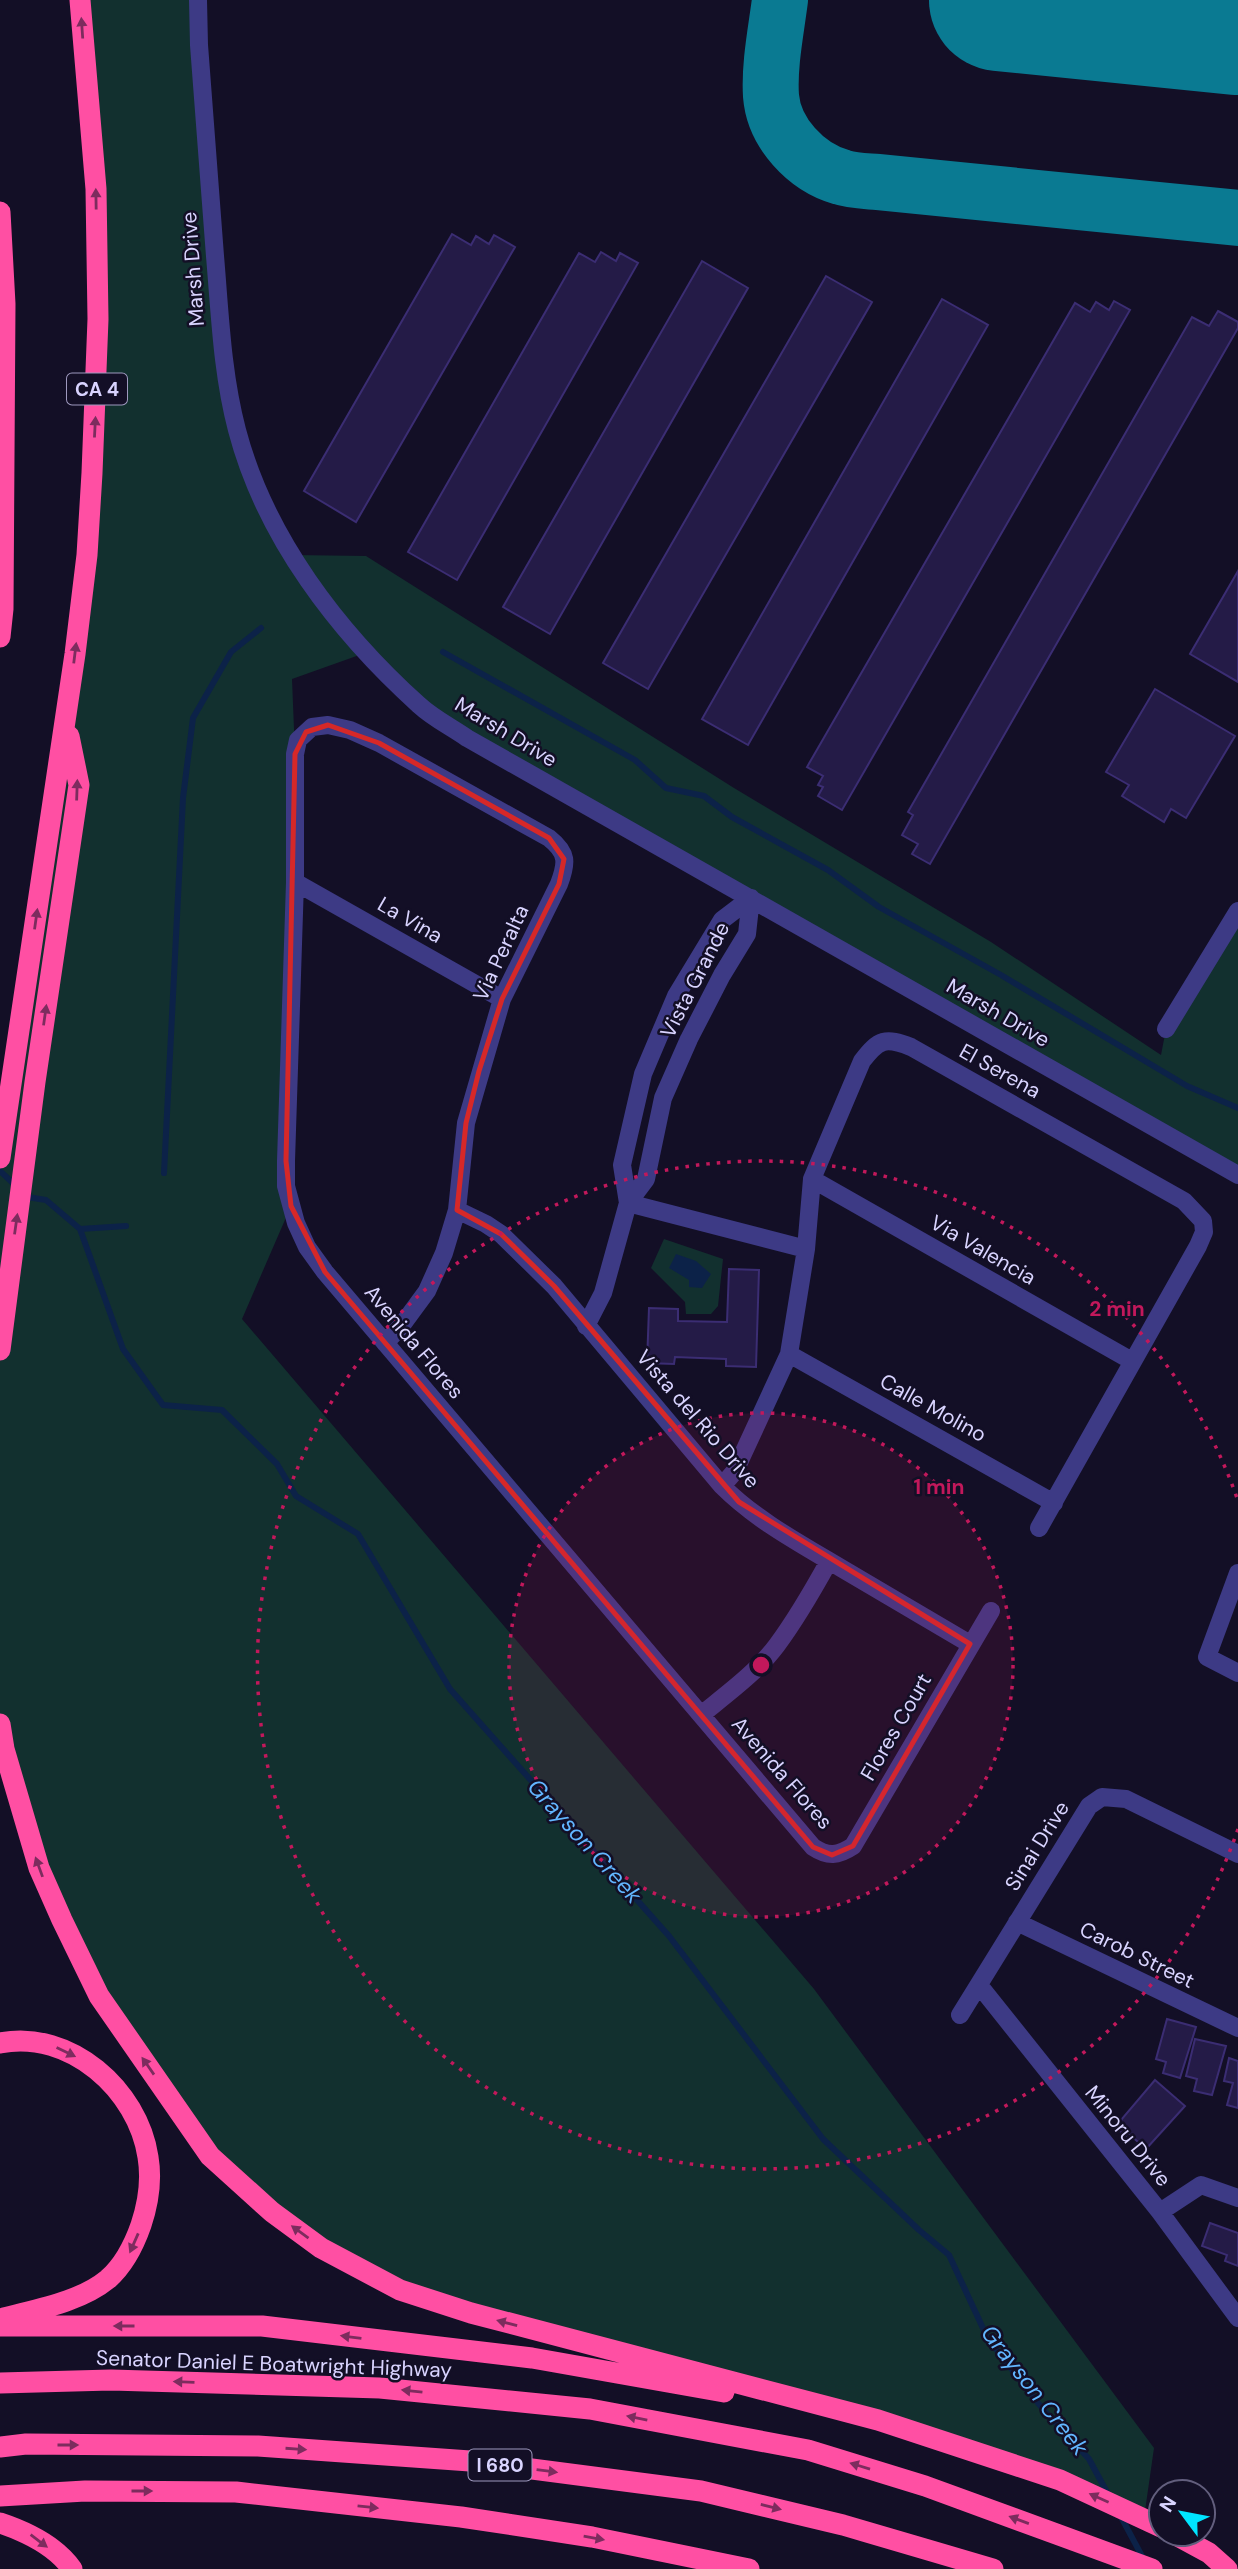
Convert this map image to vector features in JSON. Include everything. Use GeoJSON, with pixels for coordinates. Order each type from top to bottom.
{"type":"FeatureCollection","features":[{"type":"Feature","properties":{"kind":"highway","name":"CA 4"},"geometry":{"type":"LineString","coordinates":[[0,1157],[87,555],[98,319],[96,190],[80,0]]}},
{"type":"Feature","properties":{"kind":"highway"},"geometry":{"type":"LineString","coordinates":[[0,212],[5,304],[3,609],[0,637]]}},
{"type":"Feature","properties":{"kind":"highway"},"geometry":{"type":"LineString","coordinates":[[0,1350],[35,1082],[79,785],[65,721]]}},
{"type":"Feature","properties":{"kind":"highway"},"geometry":{"type":"LineString","coordinates":[[0,1724],[4,1749],[39,1868],[99,1996],[210,2156],[272,2212],[321,2248],[400,2290],[471,2314],[878,2420],[1060,2480],[1147,2520]]}},
{"type":"Feature","properties":{"kind":"highway"},"geometry":{"type":"LineString","coordinates":[[0,2043],[15,2040],[58,2048],[92,2066],[120,2091],[136,2121],[148,2157],[149,2190],[149,2202],[133,2249],[108,2279],[66,2302],[0,2319]]}},
{"type":"Feature","properties":{"kind":"highway"},"geometry":{"type":"LineString","coordinates":[[0,2326],[262,2326],[532,2358],[878,2420]]}},
{"type":"Feature","properties":{"kind":"highway","name":"Senator Daniel E Boatwright Highway"},"geometry":{"type":"LineString","coordinates":[[0,2383],[111,2380],[380,2388],[590,2409],[808,2451],[925,2486],[1152,2569]]}},
{"type":"Feature","properties":{"kind":"highway","name":"I 680"},"geometry":{"type":"LineString","coordinates":[[0,2446],[258,2446],[484,2463],[701,2491],[844,2525],[991,2568]]}},
{"type":"Feature","properties":{"kind":"highway"},"geometry":{"type":"LineString","coordinates":[[0,2496],[85,2491],[236,2491],[461,2517],[592,2537],[749,2569]]}},
{"type":"Feature","properties":{"kind":"highway"},"geometry":{"type":"LineString","coordinates":[[0,2523],[29,2533],[67,2562],[72,2569]]}},
{"type":"Feature","properties":{"kind":"highway"},"geometry":{"type":"LineString","coordinates":[[1200,2548],[1227,2569]]}},
{"type":"Feature","properties":{"kind":"street","name":"Marsh Drive"},"geometry":{"type":"LineString","coordinates":[[198,0],[199,45],[223,357],[242,444],[261,496],[292,555],[327,607],[365,653],[421,707],[467,738],[1238,1175]]}},
{"type":"Feature","properties":{"kind":"street","name":"Via Peralta"},"geometry":{"type":"LineString","coordinates":[[306,732],[312,727],[328,725],[349,730],[379,743],[549,838],[560,847],[564,859],[564,869],[502,999],[466,1123],[457,1210],[444,1253],[427,1292],[385,1343]]}},
{"type":"Feature","properties":{"kind":"street","name":"Avenida Flores"},"geometry":{"type":"LineString","coordinates":[[306,732],[298,740],[295,754],[295,882],[286,1186],[296,1223],[307,1247],[325,1272],[813,1847],[832,1855]]}},
{"type":"Feature","properties":{"kind":"street","name":"La Vina"},"geometry":{"type":"LineString","coordinates":[[295,882],[502,999]]}},
{"type":"Feature","properties":{"kind":"street","name":"Vista Grande"},"geometry":{"type":"LineString","coordinates":[[628,1203],[622,1165],[643,1074],[677,996],[722,920],[751,898]]}},
{"type":"Feature","properties":{"kind":"street","name":"Vista Grande"},"geometry":{"type":"LineString","coordinates":[[586,1326],[603,1293],[628,1203],[646,1179],[663,1098],[689,1039],[747,934],[751,898]]}},
{"type":"Feature","properties":{"kind":"street"},"geometry":{"type":"LineString","coordinates":[[1166,1029],[1238,911]]}},
{"type":"Feature","properties":{"kind":"street","name":"El Serena"},"geometry":{"type":"LineString","coordinates":[[722,1486],[735,1471],[789,1353],[806,1249],[812,1179],[862,1061],[871,1048],[883,1040],[894,1041],[911,1047],[1184,1200],[1203,1222],[1198,1246],[1039,1528]]}},
{"type":"Feature","properties":{"kind":"street","name":"Via Valencia"},"geometry":{"type":"LineString","coordinates":[[812,1179],[1132,1361]]}},
{"type":"Feature","properties":{"kind":"street"},"geometry":{"type":"LineString","coordinates":[[628,1203],[806,1249]]}},
{"type":"Feature","properties":{"kind":"street","name":"Vista del Rio Drive"},"geometry":{"type":"LineString","coordinates":[[457,1210],[501,1234],[554,1286],[722,1486],[758,1517],[970,1644]]}},
{"type":"Feature","properties":{"kind":"street","name":"Calle Molino"},"geometry":{"type":"LineString","coordinates":[[789,1353],[1054,1503]]}},
{"type":"Feature","properties":{"kind":"street"},"geometry":{"type":"LineString","coordinates":[[701,1714],[745,1679],[776,1646],[806,1604],[829,1561]]}},
{"type":"Feature","properties":{"kind":"street"},"geometry":{"type":"LineString","coordinates":[[1238,1573],[1206,1657],[1238,1673]]}},
{"type":"Feature","properties":{"kind":"street","name":"Flores Court"},"geometry":{"type":"LineString","coordinates":[[832,1855],[840,1854],[853,1846],[991,1611]]}},
{"type":"Feature","properties":{"kind":"street","name":"Sinai Drive"},"geometry":{"type":"LineString","coordinates":[[960,2015],[1088,1806],[1102,1797],[1126,1799],[1238,1854]]}},
{"type":"Feature","properties":{"kind":"street","name":"Carob Street"},"geometry":{"type":"LineString","coordinates":[[1017,1922],[1238,2028]]}},
{"type":"Feature","properties":{"kind":"street","name":"Minoru Drive"},"geometry":{"type":"LineString","coordinates":[[979,1985],[1160,2212],[1238,2318]]}},
{"type":"Feature","properties":{"kind":"street"},"geometry":{"type":"LineString","coordinates":[[1160,2212],[1202,2185],[1238,2198]]}},
{"type":"Feature","properties":{"kind":"highlighted area"},"geometry":{"type":"Polygon","coordinates":[[[328,725],[379,743],[549,838],[564,859],[559,884],[502,999],[479,1071],[466,1123],[457,1210],[501,1234],[554,1286],[739,1502],[970,1644],[853,1846],[832,1855],[813,1847],[325,1272],[291,1206],[286,1161],[295,754],[306,732],[328,725]]]}},
{"type":"Feature","properties":{"kind":"green space"},"geometry":{"type":"Polygon","coordinates":[[[80,0],[198,0],[237,431],[292,555],[366,556],[734,788],[991,942],[1161,1055],[1166,1029],[1238,911],[1238,1175],[467,738],[365,653],[292,679],[295,754],[291,1206],[242,1319],[814,1989],[1154,2448],[1150,2478],[1147,2478],[1144,2518],[1060,2480],[471,2313],[321,2248],[210,2156],[62,1920],[0,1724],[0,1158],[75,654],[98,319],[80,0]]]}},
{"type":"Feature","properties":{"kind":"green space"},"geometry":{"type":"Polygon","coordinates":[[[664,1239],[723,1259],[718,1306],[711,1314],[686,1314],[685,1302],[651,1268],[664,1239]]]}},
{"type":"Feature","properties":{"kind":"water"},"geometry":{"type":"Polygon","coordinates":[[[676,1254],[696,1261],[711,1274],[702,1288],[689,1287],[689,1280],[669,1268],[676,1254]]]}},
{"type":"Feature","properties":{"kind":"building"},"geometry":{"type":"Polygon","coordinates":[[[452,234],[471,245],[476,236],[489,244],[494,235],[515,247],[356,522],[304,491],[452,234]]]}},
{"type":"Feature","properties":{"kind":"building"},"geometry":{"type":"Polygon","coordinates":[[[601,252],[616,261],[620,253],[638,263],[457,580],[408,552],[579,253],[595,262],[601,252]]]}},
{"type":"Feature","properties":{"kind":"building"},"geometry":{"type":"Polygon","coordinates":[[[702,261],[748,288],[550,634],[503,607],[702,261]]]}},
{"type":"Feature","properties":{"kind":"building"},"geometry":{"type":"Polygon","coordinates":[[[826,276],[872,302],[648,689],[603,663],[826,276]]]}},
{"type":"Feature","properties":{"kind":"building"},"geometry":{"type":"Polygon","coordinates":[[[942,299],[988,325],[748,745],[702,719],[942,299]]]}},
{"type":"Feature","properties":{"kind":"building"},"geometry":{"type":"Polygon","coordinates":[[[1114,301],[1130,310],[842,810],[818,796],[823,787],[818,785],[823,776],[807,767],[1075,303],[1090,312],[1096,302],[1109,310],[1114,301]]]}},
{"type":"Feature","properties":{"kind":"building"},"geometry":{"type":"Polygon","coordinates":[[[1218,311],[1238,322],[1238,328],[930,864],[912,854],[918,844],[902,835],[913,815],[908,812],[1192,317],[1209,326],[1218,311]]]}},
{"type":"Feature","properties":{"kind":"building"},"geometry":{"type":"Polygon","coordinates":[[[1238,571],[1238,682],[1190,654],[1238,571]]]}},
{"type":"Feature","properties":{"kind":"building"},"geometry":{"type":"Polygon","coordinates":[[[1155,689],[1235,736],[1186,818],[1171,809],[1164,822],[1122,796],[1129,785],[1106,772],[1155,689]]]}},
{"type":"Feature","properties":{"kind":"building"},"geometry":{"type":"Polygon","coordinates":[[[729,1269],[759,1270],[756,1367],[726,1366],[726,1359],[675,1357],[674,1364],[647,1363],[649,1308],[678,1309],[678,1321],[727,1322],[729,1269]]]}},
{"type":"Feature","properties":{"kind":"building"},"geometry":{"type":"Polygon","coordinates":[[[1167,2019],[1196,2027],[1180,2078],[1163,2073],[1166,2062],[1156,2059],[1167,2019]]]}},
{"type":"Feature","properties":{"kind":"building"},"geometry":{"type":"Polygon","coordinates":[[[1195,2039],[1226,2046],[1212,2095],[1194,2091],[1197,2079],[1186,2076],[1195,2039]]]}},
{"type":"Feature","properties":{"kind":"building"},"geometry":{"type":"Polygon","coordinates":[[[1229,2058],[1238,2061],[1238,2108],[1227,2105],[1233,2083],[1224,2081],[1229,2058]]]}},
{"type":"Feature","properties":{"kind":"building"},"geometry":{"type":"Polygon","coordinates":[[[1155,2080],[1185,2106],[1146,2149],[1128,2133],[1126,2136],[1115,2127],[1155,2080]]]}},
{"type":"Feature","properties":{"kind":"building"},"geometry":{"type":"Polygon","coordinates":[[[1210,2223],[1238,2233],[1238,2266],[1225,2261],[1227,2255],[1202,2246],[1210,2223]]]}},
{"type":"Feature","properties":{"kind":"waterway"},"geometry":{"type":"LineString","coordinates":[[164,1173],[183,798],[193,718],[231,652],[261,628]]}},
{"type":"Feature","properties":{"kind":"waterway"},"geometry":{"type":"LineString","coordinates":[[443,652],[635,760],[666,788],[704,796],[732,817],[828,870],[879,907],[1001,975],[1187,1086],[1238,1108]]}},
{"type":"Feature","properties":{"kind":"waterway","name":"Grayson Creek"},"geometry":{"type":"LineString","coordinates":[[0,1171],[16,1186]]}},
{"type":"Feature","properties":{"kind":"waterway","name":"Grayson Creek"},"geometry":{"type":"LineString","coordinates":[[24,1194],[27,1197],[46,1200],[80,1229],[123,1349],[163,1405],[222,1410],[277,1464],[296,1496],[358,1534],[450,1689],[669,1936],[823,2139],[949,2255],[988,2339],[1042,2408],[1089,2459],[1109,2496]]}},
{"type":"Feature","properties":{"kind":"waterway"},"geometry":{"type":"LineString","coordinates":[[80,1229],[126,1226]]}},
{"type":"Feature","properties":{"kind":"waterway","name":"Grayson Creek"},"geometry":{"type":"LineString","coordinates":[[1120,2515],[1143,2558]]}},
{"type":"Feature","properties":{"kind":"taxiway"},"geometry":{"type":"LineString","coordinates":[[780,0],[771,72],[773,110],[794,147],[804,157],[828,172],[859,181],[1238,218]]}},
{"type":"Feature","properties":{"kind":"runway"},"geometry":{"type":"LineString","coordinates":[[1000,0],[1238,24]]}}]}
